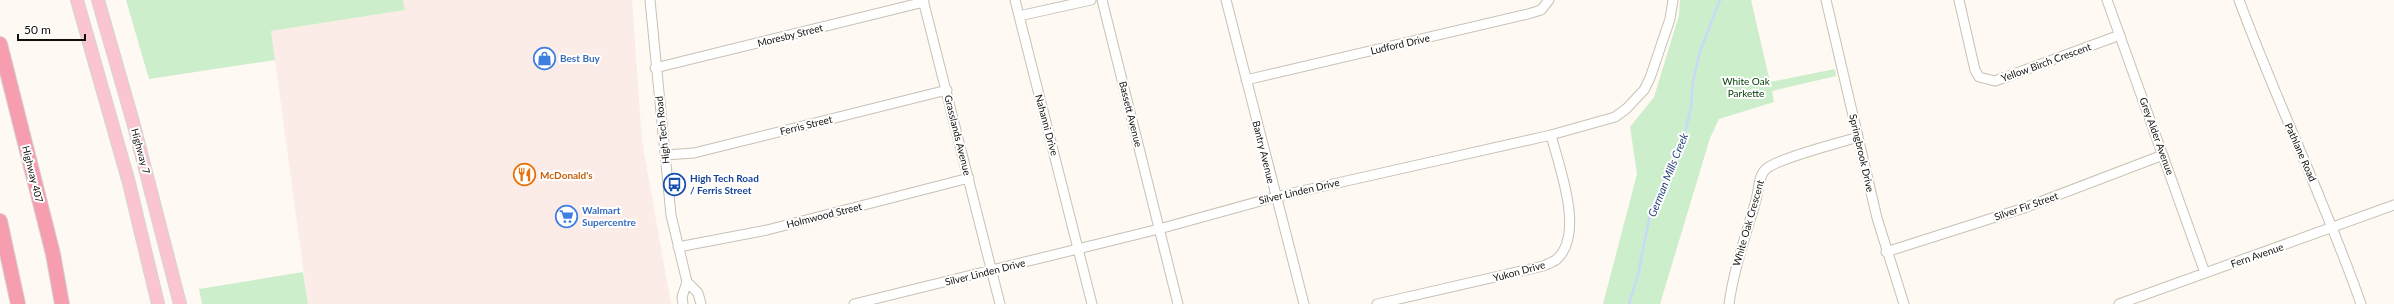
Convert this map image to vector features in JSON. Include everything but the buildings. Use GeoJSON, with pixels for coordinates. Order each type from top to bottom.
{"type":"FeatureCollection","features":[{"type":"Feature","properties":{"kind":"highway","name":"Highway 407"},"geometry":{"type":"LineString","coordinates":[[0,44],[53,254],[62,304]]}},
{"type":"Feature","properties":{"kind":"highway"},"geometry":{"type":"LineString","coordinates":[[0,220],[18,304]]}},
{"type":"Feature","properties":{"kind":"main road","name":"Highway 7"},"geometry":{"type":"LineString","coordinates":[[99,4],[133,122],[180,304]]}},
{"type":"Feature","properties":{"kind":"main road","name":"Highway 7"},"geometry":{"type":"LineString","coordinates":[[78,5],[129,183],[158,304]]}},
{"type":"Feature","properties":{"kind":"street","name":"High Tech Road"},"geometry":{"type":"LineString","coordinates":[[650,0],[655,68],[671,215],[687,282],[682,297],[683,304]]}},
{"type":"Feature","properties":{"kind":"street","name":"Nahanni Drive"},"geometry":{"type":"LineString","coordinates":[[1015,0],[1092,304]]}},
{"type":"Feature","properties":{"kind":"street"},"geometry":{"type":"LineString","coordinates":[[1019,16],[1091,0]]}},
{"type":"Feature","properties":{"kind":"street","name":"Bassett Avenue"},"geometry":{"type":"LineString","coordinates":[[1102,0],[1178,304]]}},
{"type":"Feature","properties":{"kind":"street","name":"Bantry Avenue"},"geometry":{"type":"LineString","coordinates":[[1226,0],[1275,197],[1304,304]]}},
{"type":"Feature","properties":{"kind":"street","name":"Ludford Drive"},"geometry":{"type":"LineString","coordinates":[[1246,80],[1528,14],[1541,10],[1549,0]]}},
{"type":"Feature","properties":{"kind":"street","name":"Silver Linden Drive"},"geometry":{"type":"LineString","coordinates":[[854,304],[1159,229],[1275,197],[1551,135],[1615,117],[1626,110],[1644,90],[1660,52],[1673,0]]}},
{"type":"Feature","properties":{"kind":"street","name":"Springbrook Drive"},"geometry":{"type":"LineString","coordinates":[[1826,0],[1886,252],[1904,304]]}},
{"type":"Feature","properties":{"kind":"street","name":"Yellow Birch Crescent"},"geometry":{"type":"LineString","coordinates":[[1959,0],[1975,70],[1979,78],[1988,80],[1995,81],[2120,35]]}},
{"type":"Feature","properties":{"kind":"street","name":"Grey Alder Avenue"},"geometry":{"type":"LineString","coordinates":[[2107,0],[2164,155],[2205,273]]}},
{"type":"Feature","properties":{"kind":"street","name":"Pathlane Road"},"geometry":{"type":"LineString","coordinates":[[2239,0],[2266,72],[2333,228],[2361,304]]}},
{"type":"Feature","properties":{"kind":"street","name":"Moresby Street"},"geometry":{"type":"LineString","coordinates":[[655,68],[924,1]]}},
{"type":"Feature","properties":{"kind":"street","name":"Grasslands Avenue"},"geometry":{"type":"LineString","coordinates":[[924,1],[1000,304]]}},
{"type":"Feature","properties":{"kind":"street","name":"Ferris Street"},"geometry":{"type":"LineString","coordinates":[[665,155],[701,151],[947,90]]}},
{"type":"Feature","properties":{"kind":"street","name":"Yukon Drive"},"geometry":{"type":"LineString","coordinates":[[1377,304],[1543,266],[1556,260],[1564,249],[1571,218],[1551,135]]}},
{"type":"Feature","properties":{"kind":"street","name":"White Oak Crescent"},"geometry":{"type":"LineString","coordinates":[[1729,304],[1732,280],[1757,198],[1760,179],[1765,170],[1781,161],[1858,137]]}},
{"type":"Feature","properties":{"kind":"street","name":"Silver Fir Street"},"geometry":{"type":"LineString","coordinates":[[1886,252],[2024,208],[2164,155]]}},
{"type":"Feature","properties":{"kind":"street","name":"Holmwood Street"},"geometry":{"type":"LineString","coordinates":[[678,247],[767,230],[969,178]]}},
{"type":"Feature","properties":{"kind":"street","name":"Fern Avenue"},"geometry":{"type":"LineString","coordinates":[[2119,304],[2394,205]]}},
{"type":"Feature","properties":{"kind":"street","name":"High Tech Road"},"geometry":{"type":"LineString","coordinates":[[687,282],[698,292],[701,304]]}},
{"type":"Feature","properties":{"kind":"shaded area"},"geometry":{"type":"Polygon","coordinates":[[[403,0],[632,0],[642,141],[671,304],[308,304],[271,31],[405,10],[403,0]]]}},
{"type":"Feature","properties":{"kind":"green space"},"geometry":{"type":"Polygon","coordinates":[[[126,0],[403,0],[405,10],[271,31],[275,60],[149,79],[126,0]]]}},
{"type":"Feature","properties":{"kind":"green space","name":"White Oak Parkette"},"geometry":{"type":"Polygon","coordinates":[[[1680,0],[1751,0],[1770,82],[1835,69],[1836,76],[1772,91],[1774,102],[1719,119],[1710,138],[1660,304],[1603,304],[1637,174],[1630,127],[1654,97],[1679,15],[1680,0]]]}},
{"type":"Feature","properties":{"kind":"green space"},"geometry":{"type":"Polygon","coordinates":[[[303,272],[308,304],[202,304],[199,289],[303,272]]]}},
{"type":"Feature","properties":{"kind":"waterway","name":"German Mills Creek"},"geometry":{"type":"LineString","coordinates":[[1629,304],[1638,275],[1651,210],[1685,132],[1691,108],[1693,82],[1700,51],[1720,0]]}},
{"type":"Feature","properties":{"kind":"place","name":"Best Buy"},"geometry":{"type":"Point","coordinates":[544,58]}},
{"type":"Feature","properties":{"kind":"place","name":"McDonald's"},"geometry":{"type":"Point","coordinates":[525,175]}},
{"type":"Feature","properties":{"kind":"place","name":"High Tech Road / Ferris Street"},"geometry":{"type":"Point","coordinates":[675,184]}},
{"type":"Feature","properties":{"kind":"place","name":"Walmart Supercentre"},"geometry":{"type":"Point","coordinates":[566,216]}}]}
